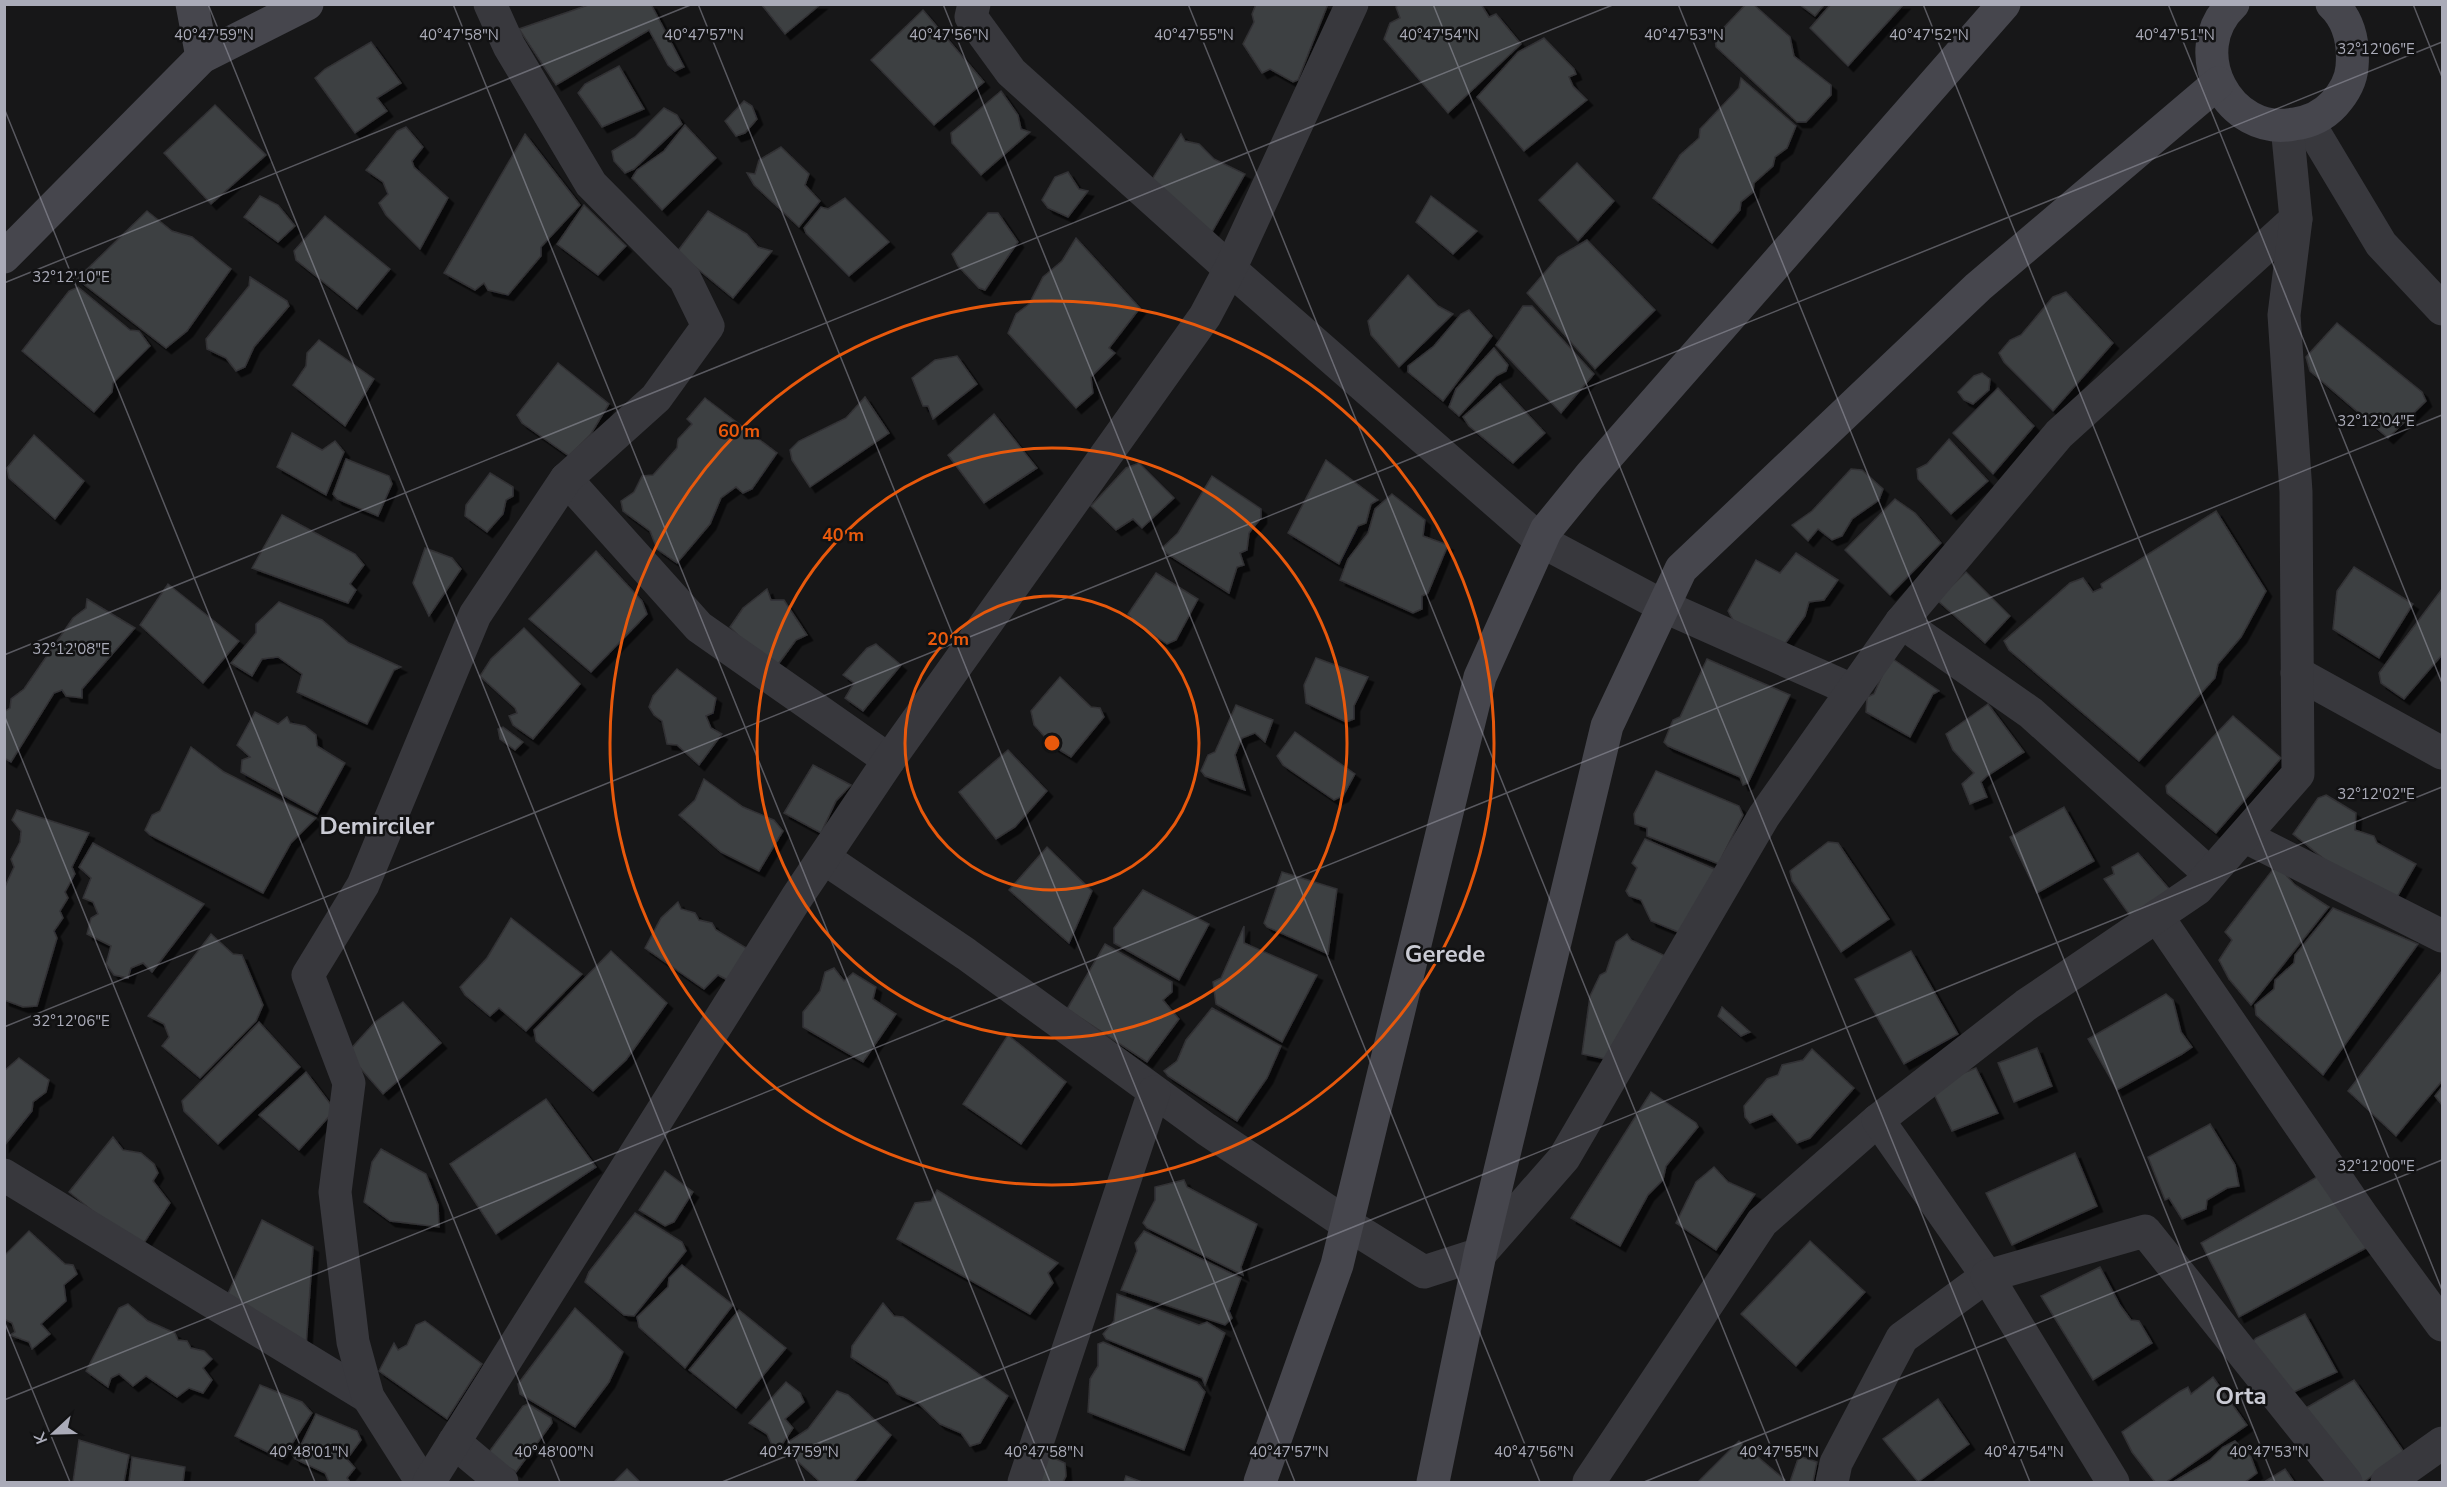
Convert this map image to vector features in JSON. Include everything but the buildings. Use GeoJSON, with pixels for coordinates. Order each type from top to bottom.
{"type":"FeatureCollection","features":[{"type":"Feature","properties":{"kind":"street"},"geometry":{"type":"LineString","coordinates":[[192,4],[202,57]]}},
{"type":"Feature","properties":{"kind":"street"},"geometry":{"type":"LineString","coordinates":[[4,257],[202,57],[307,4]]}},
{"type":"Feature","properties":{"kind":"street"},"geometry":{"type":"LineString","coordinates":[[422,1482],[368,1397],[353,1342],[335,1192],[349,1083],[308,975],[363,885],[475,615],[566,479],[656,398],[708,326],[685,279],[591,184],[509,46],[490,4]]}},
{"type":"Feature","properties":{"kind":"street"},"geometry":{"type":"LineString","coordinates":[[975,4],[971,17],[1011,72],[1230,269],[1541,541],[1663,606],[1852,690]]}},
{"type":"Feature","properties":{"kind":"street"},"geometry":{"type":"LineString","coordinates":[[429,1482],[824,858],[889,760],[1206,316],[1230,269],[1352,4]]}},
{"type":"Feature","properties":{"kind":"street"},"geometry":{"type":"LineString","coordinates":[[1260,1482],[1337,1265],[1480,677],[1546,530],[1590,476],[2004,4]]}},
{"type":"Feature","properties":{"kind":"street"},"geometry":{"type":"LineString","coordinates":[[2216,12],[2212,65],[2218,83],[2229,102],[2245,116],[2265,124],[2298,124],[2328,111],[2343,94],[2352,73],[2354,51],[2349,28],[2337,6]]}},
{"type":"Feature","properties":{"kind":"street"},"geometry":{"type":"LineString","coordinates":[[1433,1482],[1480,1254],[1607,726],[1681,569],[1978,287],[2218,83]]}},
{"type":"Feature","properties":{"kind":"street"},"geometry":{"type":"LineString","coordinates":[[1589,1482],[1762,1222],[1878,1120],[2026,1005],[2197,889],[2298,774],[2295,492],[2284,315],[2296,219],[2298,124]]}},
{"type":"Feature","properties":{"kind":"street"},"geometry":{"type":"LineString","coordinates":[[2298,124],[2382,244],[2442,309]]}},
{"type":"Feature","properties":{"kind":"street"},"geometry":{"type":"LineString","coordinates":[[824,858],[966,954],[1154,1092],[1347,1224],[1424,1272],[1480,1254],[1564,1158],[1764,816],[1901,622],[2059,434],[2296,219]]}},
{"type":"Feature","properties":{"kind":"street"},"geometry":{"type":"LineString","coordinates":[[566,479],[699,627],[889,760]]}},
{"type":"Feature","properties":{"kind":"street"},"geometry":{"type":"LineString","coordinates":[[1901,622],[2031,713],[2210,874]]}},
{"type":"Feature","properties":{"kind":"street"},"geometry":{"type":"LineString","coordinates":[[2297,673],[2442,753]]}},
{"type":"Feature","properties":{"kind":"street"},"geometry":{"type":"LineString","coordinates":[[2244,836],[2442,936]]}},
{"type":"Feature","properties":{"kind":"street"},"geometry":{"type":"LineString","coordinates":[[2157,916],[2363,1217],[2442,1325]]}},
{"type":"Feature","properties":{"kind":"street"},"geometry":{"type":"LineString","coordinates":[[1023,1482],[1154,1092]]}},
{"type":"Feature","properties":{"kind":"street"},"geometry":{"type":"LineString","coordinates":[[1878,1120],[1987,1276],[2113,1482]]}},
{"type":"Feature","properties":{"kind":"street"},"geometry":{"type":"LineString","coordinates":[[4,1175],[368,1397]]}},
{"type":"Feature","properties":{"kind":"street"},"geometry":{"type":"LineString","coordinates":[[1832,1482],[1836,1463],[1902,1338],[1987,1276],[2145,1230],[2346,1482]]}},
{"type":"Feature","properties":{"kind":"street"},"geometry":{"type":"LineString","coordinates":[[454,1442],[502,1482]]}},
{"type":"Feature","properties":{"kind":"street"},"geometry":{"type":"LineString","coordinates":[[2387,1482],[2442,1443]]}},
{"type":"Feature","properties":{"kind":"district","name":"Demirciler"},"geometry":{"type":"Point","coordinates":[377,826]}},
{"type":"Feature","properties":{"kind":"district","name":"Gerede"},"geometry":{"type":"Point","coordinates":[1445,954]}},
{"type":"Feature","properties":{"kind":"district","name":"Orta"},"geometry":{"type":"Point","coordinates":[2241,1396]}}]}
